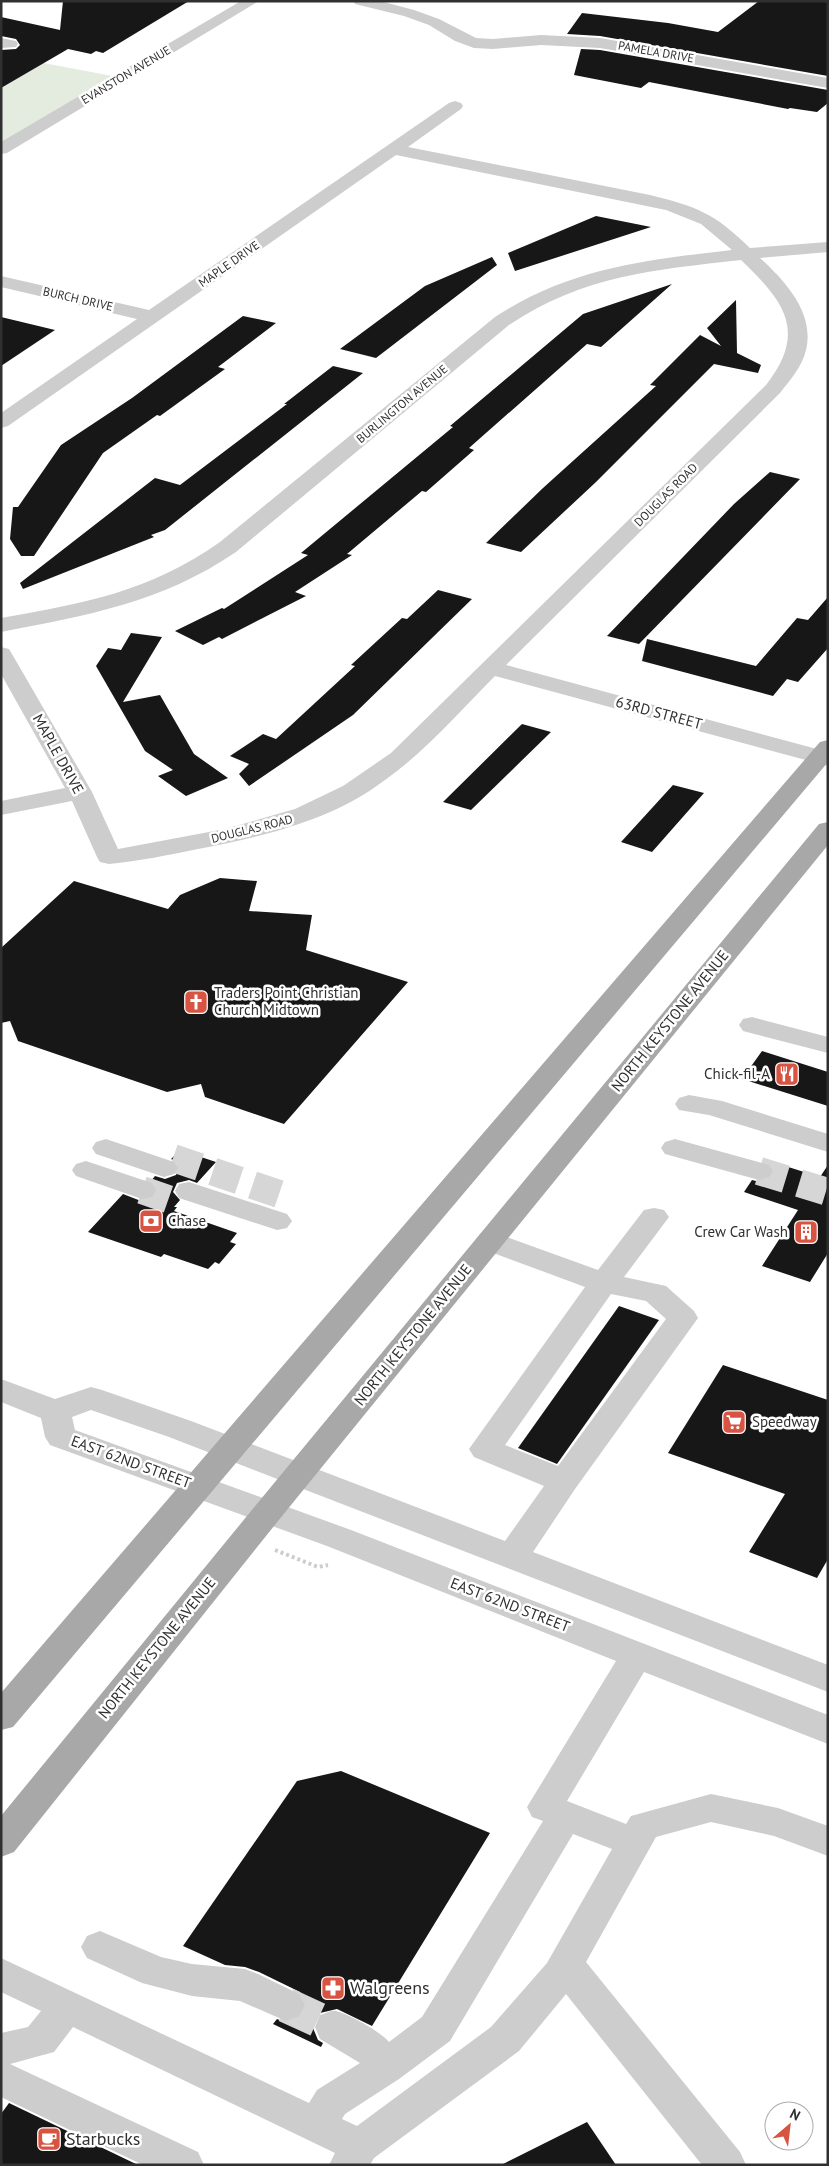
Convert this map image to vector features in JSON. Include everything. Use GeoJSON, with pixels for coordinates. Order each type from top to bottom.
{"type":"FeatureCollection","features":[{"type":"Feature","properties":{"kind":"main road"},"geometry":{"type":"LineString","coordinates":[[5,1707],[198,1487],[825,754]]}},
{"type":"Feature","properties":{"kind":"main road","name":"NORTH KEYSTONE AVENUE"},"geometry":{"type":"LineString","coordinates":[[1,1842],[298,1475],[828,829]]}},
{"type":"Feature","properties":{"kind":"street","name":"EVANSTON AVENUE"},"geometry":{"type":"LineString","coordinates":[[1,149],[252,1]]}},
{"type":"Feature","properties":{"kind":"street","name":"PAMELA DRIVE"},"geometry":{"type":"LineString","coordinates":[[360,1],[409,13],[434,22],[468,42],[482,44],[541,40],[600,42],[828,83]]}},
{"type":"Feature","properties":{"kind":"street","name":"MAPLE DRIVE"},"geometry":{"type":"LineString","coordinates":[[1,422],[456,106]]}},
{"type":"Feature","properties":{"kind":"street","name":"DOUGLAS ROAD"},"geometry":{"type":"LineString","coordinates":[[109,857],[136,854],[263,828],[291,820],[334,801],[369,781],[399,758],[766,396],[786,372],[797,346],[798,333],[795,316],[790,303],[779,287],[708,220],[666,204],[394,149]]}},
{"type":"Feature","properties":{"kind":"street","name":"BURLINGTON AVENUE"},"geometry":{"type":"LineString","coordinates":[[1,625],[82,609],[129,597],[159,586],[202,565],[228,547],[502,321],[542,297],[577,283],[609,274],[662,264],[828,247]]}},
{"type":"Feature","properties":{"kind":"street","name":"BURCH DRIVE"},"geometry":{"type":"LineString","coordinates":[[1,281],[154,316]]}},
{"type":"Feature","properties":{"kind":"street","name":"MAPLE DRIVE"},"geometry":{"type":"LineString","coordinates":[[1,654],[80,792],[109,857]]}},
{"type":"Feature","properties":{"kind":"street","name":"63RD STREET"},"geometry":{"type":"LineString","coordinates":[[491,668],[825,754]]}},
{"type":"Feature","properties":{"kind":"street"},"geometry":{"type":"LineString","coordinates":[[1,808],[80,792]]}},
{"type":"Feature","properties":{"kind":"street"},"geometry":{"type":"LineString","coordinates":[[752,1025],[828,1045]]}},
{"type":"Feature","properties":{"kind":"street"},"geometry":{"type":"LineString","coordinates":[[689,1104],[712,1107],[828,1143]]}},
{"type":"Feature","properties":{"kind":"street"},"geometry":{"type":"LineString","coordinates":[[675,1148],[759,1171]]}},
{"type":"Feature","properties":{"kind":"street"},"geometry":{"type":"LineString","coordinates":[[101,1154],[158,1174],[101,1154]]}},
{"type":"Feature","properties":{"kind":"street"},"geometry":{"type":"LineString","coordinates":[[189,1191],[277,1222]]}},
{"type":"Feature","properties":{"kind":"street"},"geometry":{"type":"LineString","coordinates":[[564,1481],[485,1449],[604,1282],[654,1216]]}},
{"type":"Feature","properties":{"kind":"street"},"geometry":{"type":"LineString","coordinates":[[490,1241],[604,1282],[655,1293],[683,1318],[564,1481],[512,1557]]}},
{"type":"Feature","properties":{"kind":"street"},"geometry":{"type":"LineString","coordinates":[[1,1390],[55,1411],[91,1398],[230,1448],[828,1679]]}},
{"type":"Feature","properties":{"kind":"street","name":"EAST 62ND STREET"},"geometry":{"type":"LineString","coordinates":[[55,1411],[61,1437],[198,1487],[257,1526],[339,1538],[828,1730]]}},
{"type":"Feature","properties":{"kind":"street"},"geometry":{"type":"LineString","coordinates":[[635,1843],[546,1807],[637,1655]]}},
{"type":"Feature","properties":{"kind":"street"},"geometry":{"type":"LineString","coordinates":[[1,1974],[317,2126],[352,2160],[504,2039],[546,1991],[565,1964],[644,1826],[711,1808],[778,1822],[828,1841]]}},
{"type":"Feature","properties":{"kind":"street"},"geometry":{"type":"LineString","coordinates":[[317,2126],[331,2102],[385,2067],[436,2029],[565,1816]]}},
{"type":"Feature","properties":{"kind":"street"},"geometry":{"type":"LineString","coordinates":[[100,1947],[155,1972],[192,1980],[245,1986],[286,2005]]}},
{"type":"Feature","properties":{"kind":"street"},"geometry":{"type":"LineString","coordinates":[[565,1964],[726,2165]]}},
{"type":"Feature","properties":{"kind":"street"},"geometry":{"type":"LineString","coordinates":[[1,2050],[40,2040],[67,2006]]}},
{"type":"Feature","properties":{"kind":"street"},"geometry":{"type":"LineString","coordinates":[[334,2027],[371,2048],[385,2067]]}},
{"type":"Feature","properties":{"kind":"street"},"geometry":{"type":"LineString","coordinates":[[1,2078],[184,2165]]}},
{"type":"Feature","properties":{"kind":"path"},"geometry":{"type":"LineString","coordinates":[[257,1526],[318,1567]]}},
{"type":"Feature","properties":{"kind":"shaded area"},"geometry":{"type":"Polygon","coordinates":[[[1,55],[123,78],[1,150],[1,55]]]}},
{"type":"Feature","properties":{"kind":"building"},"geometry":{"type":"Polygon","coordinates":[[[63,1],[189,1],[103,53],[96,51],[91,54],[68,49],[1,88],[1,50],[16,49],[20,45],[16,39],[1,36],[1,17],[60,30],[63,1]]]}},
{"type":"Feature","properties":{"kind":"building"},"geometry":{"type":"Polygon","coordinates":[[[759,1],[828,1],[828,76],[600,36],[567,34],[582,13],[668,23],[718,32],[759,1]]]}},
{"type":"Feature","properties":{"kind":"building"},"geometry":{"type":"Polygon","coordinates":[[[581,49],[600,50],[828,90],[828,103],[817,112],[788,109],[649,82],[641,88],[574,75],[581,49]]]}},
{"type":"Feature","properties":{"kind":"building"},"geometry":{"type":"Polygon","coordinates":[[[596,216],[651,227],[515,271],[508,253],[596,216]]]}},
{"type":"Feature","properties":{"kind":"building"},"geometry":{"type":"Polygon","coordinates":[[[492,257],[497,265],[376,358],[340,349],[425,286],[492,257]]]}},
{"type":"Feature","properties":{"kind":"building"},"geometry":{"type":"Polygon","coordinates":[[[672,284],[601,347],[587,344],[469,448],[474,450],[426,492],[422,491],[347,554],[352,555],[295,592],[306,596],[222,639],[219,637],[203,645],[175,631],[222,608],[224,609],[308,555],[301,553],[453,427],[450,426],[583,314],[672,284]]]}},
{"type":"Feature","properties":{"kind":"building"},"geometry":{"type":"Polygon","coordinates":[[[736,300],[737,353],[761,365],[758,373],[714,364],[596,482],[521,552],[486,543],[543,488],[656,386],[650,385],[700,335],[721,346],[707,328],[736,300]]]}},
{"type":"Feature","properties":{"kind":"building"},"geometry":{"type":"Polygon","coordinates":[[[243,316],[276,323],[218,367],[225,369],[160,416],[157,415],[103,453],[34,556],[21,556],[10,539],[13,507],[18,507],[61,445],[132,398],[243,316]]]}},
{"type":"Feature","properties":{"kind":"building"},"geometry":{"type":"Polygon","coordinates":[[[1,317],[55,330],[1,366],[1,317]]]}},
{"type":"Feature","properties":{"kind":"building"},"geometry":{"type":"Polygon","coordinates":[[[333,366],[363,373],[165,530],[151,535],[154,537],[23,589],[20,583],[155,478],[180,485],[287,404],[284,404],[333,366]]]}},
{"type":"Feature","properties":{"kind":"building"},"geometry":{"type":"Polygon","coordinates":[[[770,472],[800,479],[639,644],[607,636],[734,504],[770,472]]]}},
{"type":"Feature","properties":{"kind":"building"},"geometry":{"type":"Polygon","coordinates":[[[438,590],[472,599],[353,715],[249,786],[239,774],[249,764],[230,756],[263,734],[276,739],[355,666],[351,665],[402,618],[407,619],[438,590]]]}},
{"type":"Feature","properties":{"kind":"building"},"geometry":{"type":"Polygon","coordinates":[[[828,597],[828,648],[798,682],[787,679],[773,696],[642,661],[647,639],[756,666],[797,618],[808,620],[828,597]]]}},
{"type":"Feature","properties":{"kind":"building"},"geometry":{"type":"Polygon","coordinates":[[[131,633],[162,637],[123,702],[160,695],[194,754],[228,778],[186,796],[158,776],[173,770],[145,751],[96,666],[108,648],[121,650],[131,633]]]}},
{"type":"Feature","properties":{"kind":"building"},"geometry":{"type":"Polygon","coordinates":[[[522,724],[551,732],[471,810],[443,802],[522,724]]]}},
{"type":"Feature","properties":{"kind":"building"},"geometry":{"type":"Polygon","coordinates":[[[673,785],[704,793],[652,852],[621,842],[673,785]]]}},
{"type":"Feature","properties":{"kind":"building","name":"Traders Point Christian Church Midtown"},"geometry":{"type":"Polygon","coordinates":[[[220,878],[257,881],[249,911],[312,915],[306,950],[408,982],[284,1124],[205,1097],[201,1084],[167,1092],[18,1041],[10,1021],[1,1023],[1,948],[74,881],[168,909],[180,895],[220,878]]]}},
{"type":"Feature","properties":{"kind":"building","name":"Chick-fil-A"},"geometry":{"type":"Polygon","coordinates":[[[762,1051],[828,1072],[828,1106],[742,1079],[762,1051]]]}},
{"type":"Feature","properties":{"kind":"building","name":"Chase"},"geometry":{"type":"Polygon","coordinates":[[[180,1150],[216,1162],[197,1183],[189,1180],[177,1183],[173,1192],[180,1200],[174,1207],[177,1207],[174,1211],[237,1233],[230,1242],[236,1244],[219,1264],[215,1262],[208,1269],[164,1254],[161,1257],[88,1232],[123,1194],[141,1201],[154,1198],[158,1189],[151,1181],[155,1176],[165,1179],[176,1175],[180,1167],[176,1161],[171,1159],[180,1150]]]}},
{"type":"Feature","properties":{"kind":"building","name":"Crew Car Wash"},"geometry":{"type":"Polygon","coordinates":[[[766,1160],[820,1177],[828,1165],[828,1253],[810,1282],[762,1266],[798,1210],[744,1192],[752,1180],[760,1182],[771,1178],[775,1170],[771,1164],[764,1162],[766,1160]]]}},
{"type":"Feature","properties":{"kind":"building"},"geometry":{"type":"Polygon","coordinates":[[[619,1306],[659,1320],[557,1464],[518,1448],[619,1306]]]}},
{"type":"Feature","properties":{"kind":"building"},"geometry":{"type":"Polygon","coordinates":[[[723,1365],[828,1400],[828,1559],[817,1578],[749,1552],[785,1494],[668,1453],[723,1365]]]}},
{"type":"Feature","properties":{"kind":"building","name":"Walgreens"},"geometry":{"type":"Polygon","coordinates":[[[341,1771],[490,1833],[372,2026],[337,2009],[320,2013],[313,2028],[318,2040],[323,2043],[321,2047],[273,2024],[277,2019],[287,2023],[301,2017],[307,2004],[300,1992],[259,1972],[245,1967],[225,1965],[183,1946],[297,1781],[341,1771]]]}},
{"type":"Feature","properties":{"kind":"building","name":"Starbucks"},"geometry":{"type":"Polygon","coordinates":[[[9,2103],[138,2165],[1,2165],[1,2114],[9,2103]]]}},
{"type":"Feature","properties":{"kind":"building"},"geometry":{"type":"Polygon","coordinates":[[[587,2122],[616,2165],[501,2165],[587,2122]]]}},
{"type":"Feature","properties":{"kind":"tunnel"},"geometry":{"type":"LineString","coordinates":[[173,1158],[288,1197]]}},
{"type":"Feature","properties":{"kind":"tunnel"},"geometry":{"type":"LineString","coordinates":[[759,1171],[828,1192]]}},
{"type":"Feature","properties":{"kind":"tunnel"},"geometry":{"type":"LineString","coordinates":[[142,1190],[179,1203]]}},
{"type":"Feature","properties":{"kind":"tunnel"},"geometry":{"type":"LineString","coordinates":[[286,2005],[334,2027]]}},
{"type":"Feature","properties":{"kind":"place","name":"Traders Point Christian Church Midtown"},"geometry":{"type":"Point","coordinates":[196,1002]}},
{"type":"Feature","properties":{"kind":"place","name":"Chick-fil-A"},"geometry":{"type":"Point","coordinates":[787,1074]}},
{"type":"Feature","properties":{"kind":"place","name":"Chase"},"geometry":{"type":"Point","coordinates":[151,1221]}},
{"type":"Feature","properties":{"kind":"place","name":"Crew Car Wash"},"geometry":{"type":"Point","coordinates":[806,1232]}},
{"type":"Feature","properties":{"kind":"place","name":"Speedway"},"geometry":{"type":"Point","coordinates":[734,1422]}},
{"type":"Feature","properties":{"kind":"place","name":"Walgreens"},"geometry":{"type":"Point","coordinates":[333,1988]}},
{"type":"Feature","properties":{"kind":"place","name":"Starbucks"},"geometry":{"type":"Point","coordinates":[49,2139]}}]}
